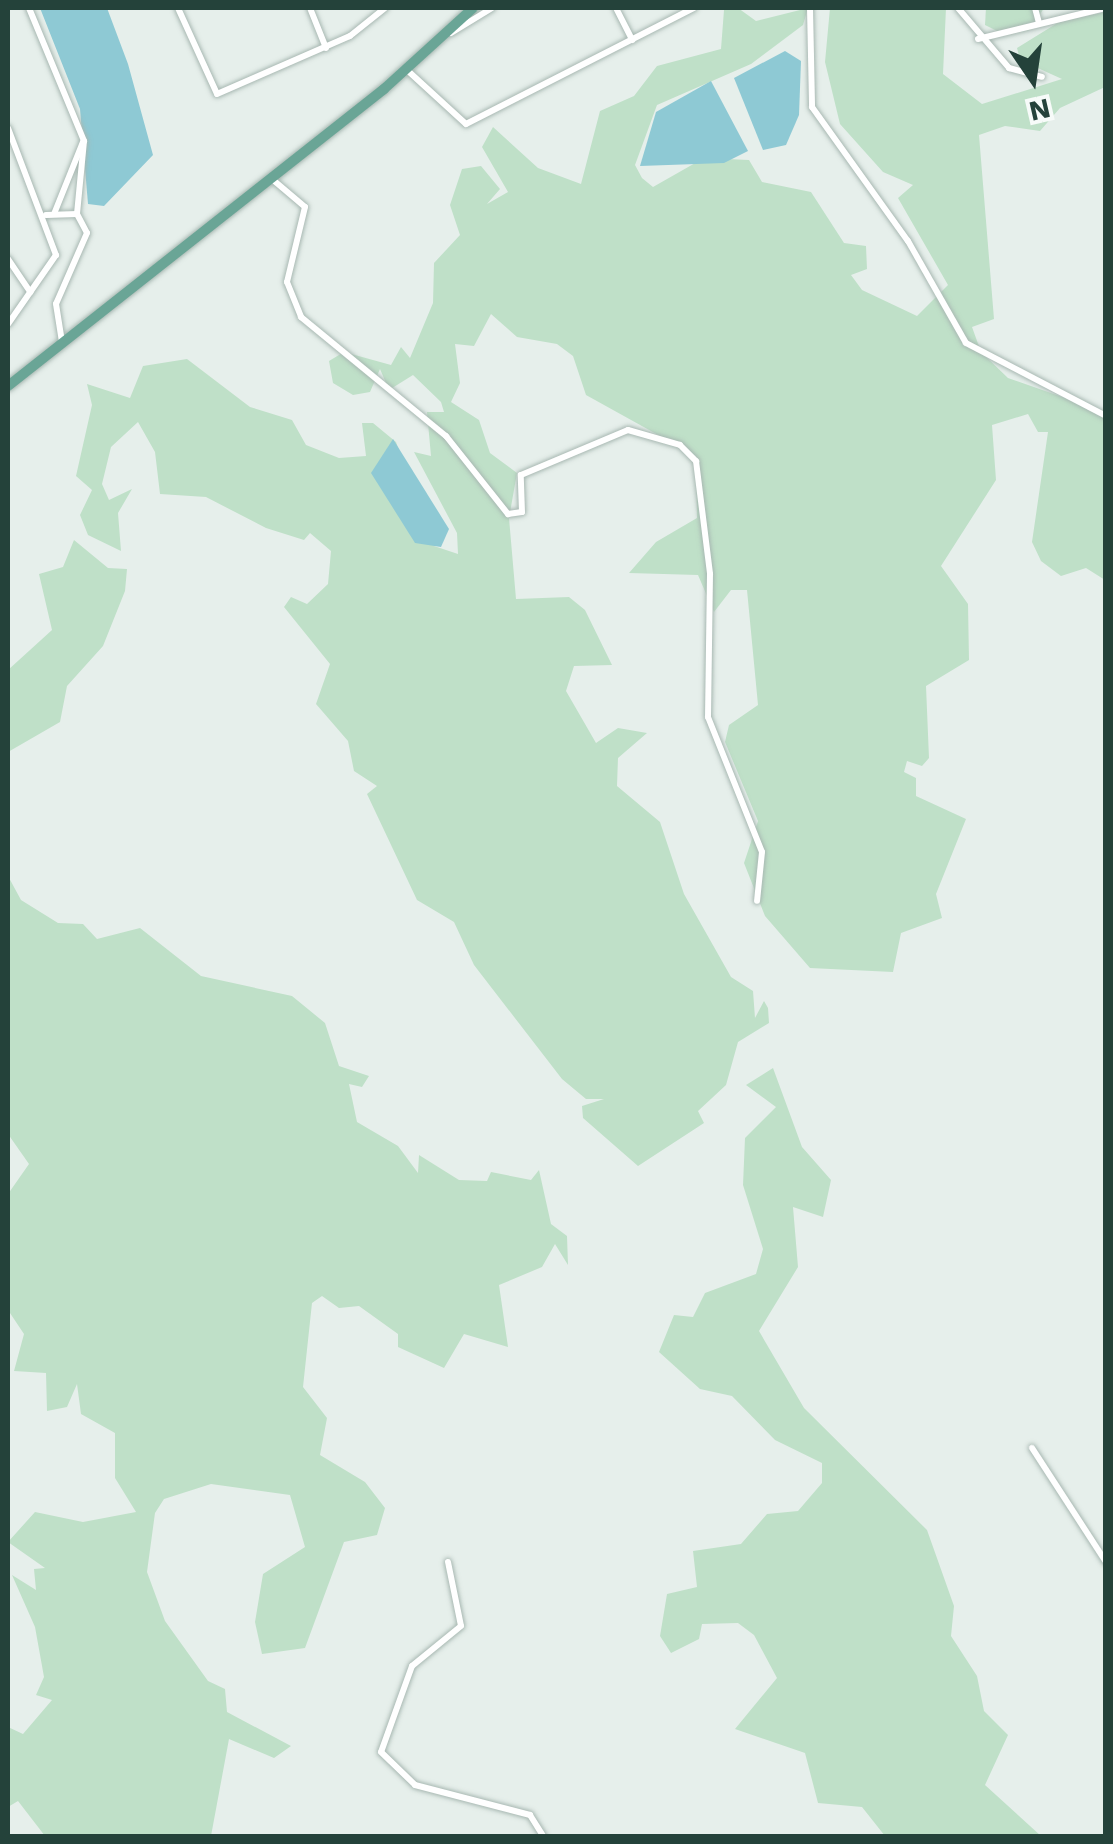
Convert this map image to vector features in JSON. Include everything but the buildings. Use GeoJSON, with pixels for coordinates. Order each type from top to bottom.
{"type":"FeatureCollection","features":[{"type":"Feature","properties":{"kind":"main road"},"geometry":{"type":"LineString","coordinates":[[8,386],[407,70],[473,8]]}},
{"type":"Feature","properties":{"kind":"street"},"geometry":{"type":"LineString","coordinates":[[29,8],[84,141],[77,214],[88,233],[56,304],[62,343]]}},
{"type":"Feature","properties":{"kind":"street"},"geometry":{"type":"LineString","coordinates":[[178,8],[222,94],[326,48],[385,8]]}},
{"type":"Feature","properties":{"kind":"street"},"geometry":{"type":"LineString","coordinates":[[310,8],[326,48]]}},
{"type":"Feature","properties":{"kind":"street"},"geometry":{"type":"LineString","coordinates":[[446,36],[492,8]]}},
{"type":"Feature","properties":{"kind":"street"},"geometry":{"type":"LineString","coordinates":[[616,8],[632,40]]}},
{"type":"Feature","properties":{"kind":"street"},"geometry":{"type":"LineString","coordinates":[[407,70],[466,124],[694,8]]}},
{"type":"Feature","properties":{"kind":"street"},"geometry":{"type":"LineString","coordinates":[[810,8],[812,107],[908,241],[966,343],[1106,416]]}},
{"type":"Feature","properties":{"kind":"street"},"geometry":{"type":"LineString","coordinates":[[958,8],[978,39],[1010,68],[1042,77]]}},
{"type":"Feature","properties":{"kind":"street"},"geometry":{"type":"LineString","coordinates":[[1035,8],[1040,23]]}},
{"type":"Feature","properties":{"kind":"street"},"geometry":{"type":"LineString","coordinates":[[978,39],[1105,8]]}},
{"type":"Feature","properties":{"kind":"street"},"geometry":{"type":"LineString","coordinates":[[8,128],[50,215],[56,255],[8,324]]}},
{"type":"Feature","properties":{"kind":"street"},"geometry":{"type":"LineString","coordinates":[[50,215],[84,141]]}},
{"type":"Feature","properties":{"kind":"street"},"geometry":{"type":"LineString","coordinates":[[271,178],[304,207],[287,282],[301,317],[446,436],[512,517],[523,507],[521,475],[628,430],[680,445],[696,460],[710,574],[708,717],[762,852],[757,901]]}},
{"type":"Feature","properties":{"kind":"street"},"geometry":{"type":"LineString","coordinates":[[50,215],[77,214]]}},
{"type":"Feature","properties":{"kind":"street"},"geometry":{"type":"LineString","coordinates":[[8,260],[30,292]]}},
{"type":"Feature","properties":{"kind":"street"},"geometry":{"type":"LineString","coordinates":[[1032,1448],[1106,1562]]}},
{"type":"Feature","properties":{"kind":"street"},"geometry":{"type":"LineString","coordinates":[[448,1562],[461,1626],[412,1666],[381,1752],[415,1784],[530,1815],[542,1836]]}},
{"type":"Feature","properties":{"kind":"green space"},"geometry":{"type":"Polygon","coordinates":[[[738,8],[756,21],[808,8],[803,25],[751,64],[657,105],[635,165],[642,178],[653,187],[704,158],[749,160],[762,182],[811,192],[844,243],[866,246],[867,269],[851,275],[862,290],[917,316],[948,285],[898,198],[913,185],[883,172],[840,124],[825,62],[830,8],[946,8],[943,74],[982,104],[1062,79],[1020,60],[1017,48],[1059,22],[1105,12],[1105,87],[1060,108],[1040,131],[1005,126],[979,135],[994,319],[972,327],[981,352],[1008,378],[1105,412],[1105,580],[1086,568],[1061,576],[1041,561],[1032,542],[1048,432],[1038,432],[1028,414],[992,425],[996,480],[941,566],[968,604],[969,660],[926,686],[929,758],[922,766],[907,761],[904,772],[916,778],[916,796],[966,819],[936,894],[942,918],[901,933],[893,972],[810,968],[765,916],[744,863],[758,821],[725,742],[729,725],[758,705],[747,590],[731,590],[714,612],[698,575],[629,573],[656,542],[697,518],[696,456],[586,395],[573,356],[557,344],[517,337],[491,314],[474,346],[455,344],[460,383],[451,402],[479,420],[490,453],[517,473],[509,518],[516,599],[569,597],[585,610],[612,665],[574,666],[566,691],[596,743],[618,728],[647,733],[618,758],[617,786],[660,822],[684,894],[731,977],[753,991],[755,1018],[764,1001],[768,1008],[769,1023],[738,1042],[726,1085],[698,1111],[704,1123],[638,1166],[583,1118],[582,1106],[604,1099],[586,1099],[562,1079],[474,965],[454,922],[417,900],[367,794],[377,786],[354,771],[348,741],[316,704],[330,664],[284,607],[291,597],[307,604],[328,584],[331,551],[310,533],[304,540],[266,528],[206,497],[160,494],[155,452],[138,422],[111,447],[102,484],[109,500],[132,489],[118,513],[121,551],[88,535],[80,515],[92,490],[76,476],[92,405],[87,384],[130,398],[143,366],[187,359],[250,407],[292,420],[306,445],[339,458],[366,456],[362,423],[373,423],[396,442],[434,546],[458,554],[457,533],[414,452],[431,456],[427,412],[444,412],[441,402],[413,375],[389,390],[380,369],[370,392],[353,395],[333,383],[329,361],[344,352],[391,365],[401,347],[410,358],[433,303],[434,263],[460,235],[450,205],[462,169],[481,166],[500,189],[487,204],[508,192],[482,147],[493,127],[538,168],[581,184],[600,111],[634,96],[657,66],[721,49],[724,10],[738,8]]]}},
{"type":"Feature","properties":{"kind":"green space"},"geometry":{"type":"Polygon","coordinates":[[[986,8],[1044,8],[1030,30],[1005,35],[985,25],[986,8]]]}},
{"type":"Feature","properties":{"kind":"green space"},"geometry":{"type":"Polygon","coordinates":[[[74,540],[108,568],[127,569],[125,591],[103,646],[67,686],[60,722],[8,752],[8,670],[52,630],[39,574],[63,567],[74,540]]]}},
{"type":"Feature","properties":{"kind":"green space"},"geometry":{"type":"Polygon","coordinates":[[[8,876],[21,900],[58,923],[83,924],[97,939],[140,928],[201,976],[292,996],[325,1023],[339,1066],[369,1076],[362,1087],[349,1084],[357,1122],[398,1146],[418,1173],[419,1155],[459,1180],[487,1181],[491,1172],[531,1180],[539,1170],[551,1224],[567,1236],[568,1265],[555,1244],[542,1267],[499,1285],[508,1347],[464,1334],[444,1368],[398,1347],[398,1334],[359,1306],[339,1308],[322,1296],[312,1303],[303,1387],[327,1418],[320,1455],[365,1482],[385,1508],[377,1535],[344,1542],[305,1648],[262,1654],[255,1622],[263,1574],[305,1547],[290,1495],[211,1484],[164,1499],[155,1513],[147,1572],[165,1621],[208,1681],[225,1689],[227,1712],[291,1746],[274,1758],[229,1739],[211,1836],[45,1836],[18,1801],[8,1807],[8,1727],[23,1734],[52,1700],[36,1695],[44,1677],[35,1627],[12,1575],[36,1590],[34,1569],[45,1568],[8,1542],[35,1512],[83,1522],[136,1512],[115,1478],[115,1433],[81,1414],[77,1384],[67,1407],[47,1411],[46,1373],[14,1371],[24,1334],[8,1310],[8,1194],[29,1164],[8,1134],[8,876]]]}},
{"type":"Feature","properties":{"kind":"green space"},"geometry":{"type":"Polygon","coordinates":[[[773,1068],[802,1147],[831,1180],[823,1217],[793,1207],[798,1267],[759,1331],[804,1408],[927,1530],[954,1606],[951,1636],[977,1676],[984,1711],[1008,1735],[985,1785],[1041,1836],[885,1836],[862,1807],[818,1803],[805,1753],[735,1729],[777,1678],[754,1635],[738,1623],[702,1624],[699,1639],[671,1653],[660,1636],[667,1594],[697,1587],[693,1551],[741,1544],[767,1514],[798,1511],[822,1483],[822,1463],[775,1440],[732,1396],[700,1389],[659,1352],[674,1315],[693,1317],[705,1293],[756,1274],[763,1249],[743,1185],[745,1138],[776,1107],[746,1085],[773,1068]]]}},
{"type":"Feature","properties":{"kind":"water"},"geometry":{"type":"Polygon","coordinates":[[[40,8],[107,8],[128,64],[153,155],[104,206],[88,204],[80,109],[40,8]]]}},
{"type":"Feature","properties":{"kind":"water"},"geometry":{"type":"Polygon","coordinates":[[[785,51],[801,61],[799,115],[786,145],[763,150],[734,78],[785,51]]]}},
{"type":"Feature","properties":{"kind":"water"},"geometry":{"type":"Polygon","coordinates":[[[711,81],[748,151],[724,163],[640,166],[656,112],[711,81]]]}},
{"type":"Feature","properties":{"kind":"water"},"geometry":{"type":"Polygon","coordinates":[[[393,439],[449,529],[441,547],[415,543],[371,473],[393,439]]]}}]}
